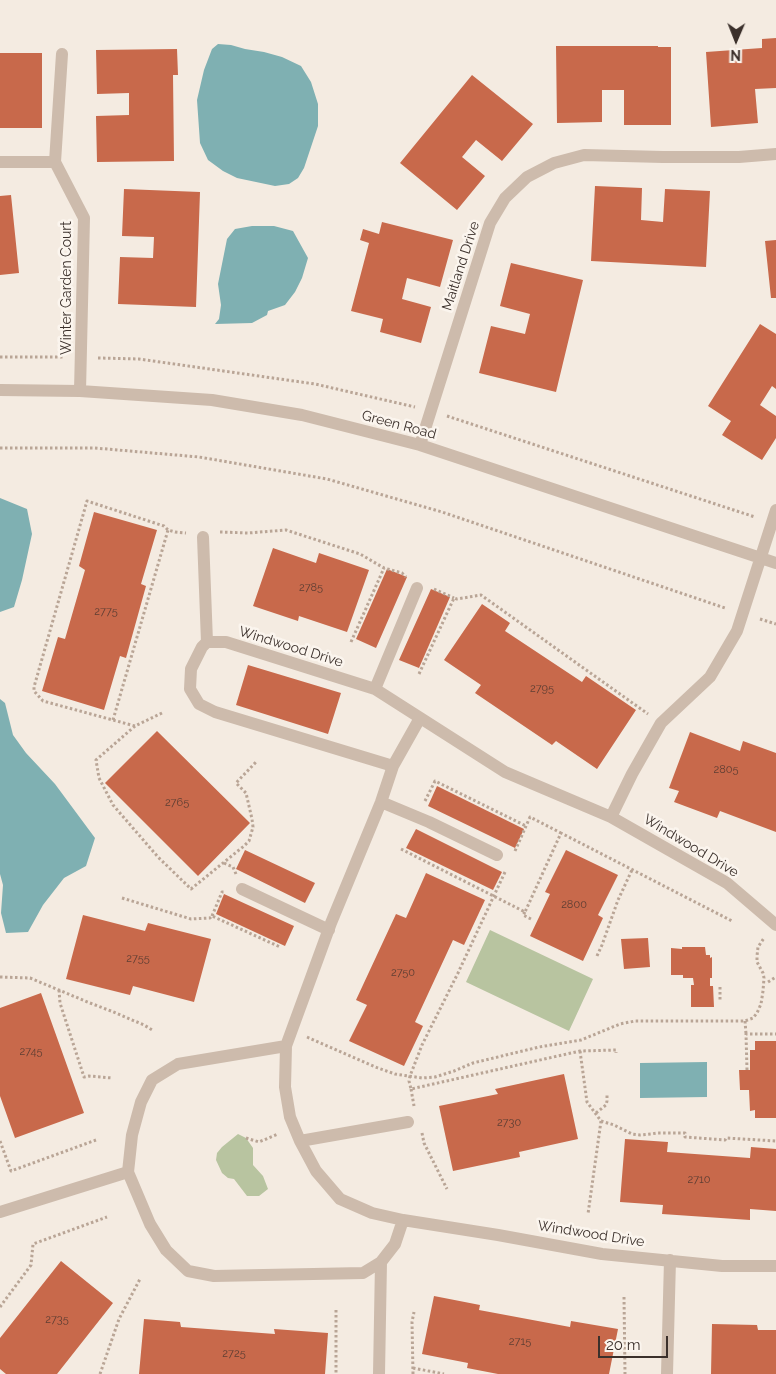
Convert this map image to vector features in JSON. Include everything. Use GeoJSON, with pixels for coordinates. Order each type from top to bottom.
{"type":"FeatureCollection","features":[{"type":"Feature","properties":{"kind":"street"},"geometry":{"type":"LineString","coordinates":[[0,162],[55,162],[62,54]]}},
{"type":"Feature","properties":{"kind":"street","name":"Maitland Drive"},"geometry":{"type":"LineString","coordinates":[[420,445],[490,223],[505,198],[527,177],[554,163],[584,155],[739,157],[776,154]]}},
{"type":"Feature","properties":{"kind":"street","name":"Winter Garden Court"},"geometry":{"type":"LineString","coordinates":[[55,162],[84,218],[80,391]]}},
{"type":"Feature","properties":{"kind":"street","name":"Green Road"},"geometry":{"type":"LineString","coordinates":[[0,390],[80,391],[212,400],[293,413],[420,445],[776,563]]}},
{"type":"Feature","properties":{"kind":"street"},"geometry":{"type":"LineString","coordinates":[[611,817],[632,774],[661,723],[710,677],[737,631],[776,510]]}},
{"type":"Feature","properties":{"kind":"street"},"geometry":{"type":"LineString","coordinates":[[203,538],[208,642],[202,647],[191,669],[190,689],[199,704],[215,712],[393,766]]}},
{"type":"Feature","properties":{"kind":"street"},"geometry":{"type":"LineString","coordinates":[[375,688],[413,584]]}},
{"type":"Feature","properties":{"kind":"street","name":"Windwood Drive"},"geometry":{"type":"LineString","coordinates":[[208,642],[226,642],[375,688],[505,772],[611,817],[727,883],[776,925]]}},
{"type":"Feature","properties":{"kind":"street","name":"Windwood Drive"},"geometry":{"type":"LineString","coordinates":[[420,718],[393,766],[381,802],[329,930],[286,1046],[286,1088],[290,1117],[300,1142],[316,1171],[340,1199],[372,1213],[403,1220],[602,1254],[722,1266],[776,1266]]}},
{"type":"Feature","properties":{"kind":"street"},"geometry":{"type":"LineString","coordinates":[[381,802],[429,822],[497,855]]}},
{"type":"Feature","properties":{"kind":"street"},"geometry":{"type":"LineString","coordinates":[[242,889],[329,930]]}},
{"type":"Feature","properties":{"kind":"street"},"geometry":{"type":"LineString","coordinates":[[286,1046],[178,1064],[152,1080],[142,1102],[132,1135],[128,1172],[150,1224],[166,1250],[188,1271],[214,1276],[363,1273],[381,1262],[395,1244],[403,1220]]}},
{"type":"Feature","properties":{"kind":"street"},"geometry":{"type":"LineString","coordinates":[[300,1142],[408,1122]]}},
{"type":"Feature","properties":{"kind":"street"},"geometry":{"type":"LineString","coordinates":[[0,1212],[128,1172]]}},
{"type":"Feature","properties":{"kind":"street"},"geometry":{"type":"LineString","coordinates":[[667,1374],[670,1260]]}},
{"type":"Feature","properties":{"kind":"street"},"geometry":{"type":"LineString","coordinates":[[379,1374],[381,1262]]}},
{"type":"Feature","properties":{"kind":"path"},"geometry":{"type":"LineString","coordinates":[[0,357],[68,357]]}},
{"type":"Feature","properties":{"kind":"path"},"geometry":{"type":"LineString","coordinates":[[98,358],[139,359],[315,384],[415,407]]}},
{"type":"Feature","properties":{"kind":"path"},"geometry":{"type":"LineString","coordinates":[[448,416],[757,517]]}},
{"type":"Feature","properties":{"kind":"path"},"geometry":{"type":"LineString","coordinates":[[0,448],[95,448],[199,457],[327,479],[442,512],[722,606]]}},
{"type":"Feature","properties":{"kind":"path"},"geometry":{"type":"LineString","coordinates":[[135,726],[43,701],[34,691],[87,501],[164,526],[168,530],[185,532],[191,537],[203,538],[212,536],[216,532],[248,533],[286,530],[360,554],[384,568],[402,573],[413,584]]}},
{"type":"Feature","properties":{"kind":"path"},"geometry":{"type":"LineString","coordinates":[[114,720],[168,530]]}},
{"type":"Feature","properties":{"kind":"path"},"geometry":{"type":"LineString","coordinates":[[351,642],[384,568]]}},
{"type":"Feature","properties":{"kind":"path"},"geometry":{"type":"LineString","coordinates":[[431,588],[457,599],[482,595],[647,713]]}},
{"type":"Feature","properties":{"kind":"path"},"geometry":{"type":"LineString","coordinates":[[419,674],[454,598]]}},
{"type":"Feature","properties":{"kind":"path"},"geometry":{"type":"LineString","coordinates":[[766,621],[776,624]]}},
{"type":"Feature","properties":{"kind":"path"},"geometry":{"type":"LineString","coordinates":[[162,713],[135,726],[96,760],[99,778],[113,805],[158,857],[190,889],[249,841],[253,827],[252,819],[246,793],[236,783],[256,762]]}},
{"type":"Feature","properties":{"kind":"path"},"geometry":{"type":"LineString","coordinates":[[422,803],[435,781],[526,826]]}},
{"type":"Feature","properties":{"kind":"path"},"geometry":{"type":"LineString","coordinates":[[512,856],[530,817],[732,920]]}},
{"type":"Feature","properties":{"kind":"path"},"geometry":{"type":"LineString","coordinates":[[525,912],[561,832]]}},
{"type":"Feature","properties":{"kind":"path"},"geometry":{"type":"LineString","coordinates":[[401,849],[525,912],[524,915],[531,918]]}},
{"type":"Feature","properties":{"kind":"path"},"geometry":{"type":"LineString","coordinates":[[415,1110],[409,1081],[410,1076],[422,1045],[508,865]]}},
{"type":"Feature","properties":{"kind":"path"},"geometry":{"type":"LineString","coordinates":[[597,956],[618,900],[632,870]]}},
{"type":"Feature","properties":{"kind":"path"},"geometry":{"type":"LineString","coordinates":[[122,898],[192,919],[210,918],[212,916],[280,947]]}},
{"type":"Feature","properties":{"kind":"path"},"geometry":{"type":"LineString","coordinates":[[304,1036],[378,1068],[395,1074],[422,1078],[539,1047],[581,1040],[635,1020],[744,1021],[753,1018],[761,1004],[764,973],[757,962],[757,956],[758,947],[766,935]]}},
{"type":"Feature","properties":{"kind":"path"},"geometry":{"type":"LineString","coordinates":[[0,977],[30,978],[111,1011],[154,1032]]}},
{"type":"Feature","properties":{"kind":"path"},"geometry":{"type":"LineString","coordinates":[[768,982],[776,977]]}},
{"type":"Feature","properties":{"kind":"path"},"geometry":{"type":"LineString","coordinates":[[720,987],[720,1000]]}},
{"type":"Feature","properties":{"kind":"path"},"geometry":{"type":"LineString","coordinates":[[58,990],[60,1003],[84,1077],[112,1078]]}},
{"type":"Feature","properties":{"kind":"path"},"geometry":{"type":"LineString","coordinates":[[744,1021],[747,1070]]}},
{"type":"Feature","properties":{"kind":"path"},"geometry":{"type":"LineString","coordinates":[[746,1034],[776,1034]]}},
{"type":"Feature","properties":{"kind":"path"},"geometry":{"type":"LineString","coordinates":[[411,1089],[580,1051],[616,1050],[616,1053]]}},
{"type":"Feature","properties":{"kind":"path"},"geometry":{"type":"LineString","coordinates":[[580,1051],[587,1102],[601,1121],[588,1214]]}},
{"type":"Feature","properties":{"kind":"path"},"geometry":{"type":"LineString","coordinates":[[596,1113],[606,1105],[608,1101],[607,1093]]}},
{"type":"Feature","properties":{"kind":"path"},"geometry":{"type":"LineString","coordinates":[[601,1121],[632,1134],[685,1134],[685,1137],[725,1140],[726,1138],[776,1140]]}},
{"type":"Feature","properties":{"kind":"path"},"geometry":{"type":"LineString","coordinates":[[421,1130],[424,1143],[447,1189]]}},
{"type":"Feature","properties":{"kind":"path"},"geometry":{"type":"LineString","coordinates":[[246,1138],[259,1142],[283,1133]]}},
{"type":"Feature","properties":{"kind":"path"},"geometry":{"type":"LineString","coordinates":[[0,1141],[11,1171],[96,1140]]}},
{"type":"Feature","properties":{"kind":"path"},"geometry":{"type":"LineString","coordinates":[[0,1307],[31,1265],[33,1244],[107,1217]]}},
{"type":"Feature","properties":{"kind":"path"},"geometry":{"type":"LineString","coordinates":[[100,1374],[119,1319],[140,1279]]}},
{"type":"Feature","properties":{"kind":"path"},"geometry":{"type":"LineString","coordinates":[[624,1297],[625,1374]]}},
{"type":"Feature","properties":{"kind":"path"},"geometry":{"type":"LineString","coordinates":[[336,1310],[336,1374]]}},
{"type":"Feature","properties":{"kind":"path"},"geometry":{"type":"LineString","coordinates":[[413,1374],[412,1322],[414,1312]]}},
{"type":"Feature","properties":{"kind":"path"},"geometry":{"type":"LineString","coordinates":[[413,1368],[444,1374]]}},
{"type":"Feature","properties":{"kind":"green space"},"geometry":{"type":"Polygon","coordinates":[[[490,930],[593,979],[569,1031],[466,982],[490,930]]]}},
{"type":"Feature","properties":{"kind":"green space"},"geometry":{"type":"Polygon","coordinates":[[[238,1134],[246,1138],[253,1148],[253,1165],[263,1176],[268,1189],[259,1196],[247,1196],[234,1179],[228,1178],[222,1173],[216,1160],[217,1153],[222,1147],[238,1134]]]}},
{"type":"Feature","properties":{"kind":"water"},"geometry":{"type":"Polygon","coordinates":[[[218,44],[231,45],[282,57],[301,66],[311,82],[318,104],[318,126],[304,168],[298,178],[289,184],[275,186],[237,178],[208,160],[200,143],[197,100],[204,70],[212,49],[218,44]]]}},
{"type":"Feature","properties":{"kind":"water"},"geometry":{"type":"Polygon","coordinates":[[[252,226],[274,226],[293,231],[308,258],[302,278],[295,292],[285,305],[268,311],[267,315],[252,323],[215,324],[219,319],[221,305],[218,284],[227,239],[235,229],[252,226]]]}},
{"type":"Feature","properties":{"kind":"water"},"geometry":{"type":"Polygon","coordinates":[[[0,498],[27,509],[32,534],[14,607],[0,612],[0,498]]]}},
{"type":"Feature","properties":{"kind":"water"},"geometry":{"type":"Polygon","coordinates":[[[0,699],[5,703],[13,735],[26,753],[55,784],[95,838],[86,866],[64,878],[43,905],[28,932],[6,933],[1,913],[3,885],[0,874],[0,699]]]}},
{"type":"Feature","properties":{"kind":"water"},"geometry":{"type":"Polygon","coordinates":[[[707,1062],[707,1097],[640,1098],[640,1063],[707,1062]]]}},
{"type":"Feature","properties":{"kind":"building"},"geometry":{"type":"Polygon","coordinates":[[[776,38],[776,88],[755,89],[758,123],[711,127],[706,52],[762,48],[762,39],[776,38]]]}},
{"type":"Feature","properties":{"kind":"building"},"geometry":{"type":"Polygon","coordinates":[[[556,46],[671,47],[671,125],[624,125],[624,90],[602,90],[602,122],[557,123],[556,46]]]}},
{"type":"Feature","properties":{"kind":"building"},"geometry":{"type":"Polygon","coordinates":[[[177,49],[178,75],[173,75],[174,161],[97,162],[96,116],[129,115],[129,93],[97,94],[96,50],[177,49]]]}},
{"type":"Feature","properties":{"kind":"building"},"geometry":{"type":"Polygon","coordinates":[[[0,53],[42,53],[42,128],[0,128],[0,53]]]}},
{"type":"Feature","properties":{"kind":"building"},"geometry":{"type":"Polygon","coordinates":[[[472,75],[533,124],[502,161],[476,140],[462,157],[485,176],[457,210],[400,163],[472,75]]]}},
{"type":"Feature","properties":{"kind":"building"},"geometry":{"type":"Polygon","coordinates":[[[595,186],[642,188],[641,220],[663,222],[665,189],[710,191],[706,267],[591,261],[595,186]]]}},
{"type":"Feature","properties":{"kind":"building"},"geometry":{"type":"Polygon","coordinates":[[[124,189],[200,192],[196,307],[118,304],[120,257],[153,258],[154,237],[122,236],[124,189]]]}},
{"type":"Feature","properties":{"kind":"building"},"geometry":{"type":"Polygon","coordinates":[[[11,195],[19,273],[0,275],[0,196],[11,195]]]}},
{"type":"Feature","properties":{"kind":"building"},"geometry":{"type":"Polygon","coordinates":[[[382,222],[453,240],[440,287],[407,278],[402,299],[431,307],[421,343],[380,332],[383,319],[351,311],[369,243],[360,240],[363,229],[379,234],[382,222]]]}},
{"type":"Feature","properties":{"kind":"building"},"geometry":{"type":"Polygon","coordinates":[[[776,240],[776,298],[771,298],[765,241],[776,240]]]}},
{"type":"Feature","properties":{"kind":"building"},"geometry":{"type":"Polygon","coordinates":[[[511,263],[583,280],[556,392],[479,373],[491,326],[525,334],[530,314],[500,306],[511,263]]]}},
{"type":"Feature","properties":{"kind":"building"},"geometry":{"type":"Polygon","coordinates":[[[760,324],[776,334],[776,389],[772,386],[760,405],[776,416],[776,438],[762,460],[722,435],[731,421],[708,406],[760,324]]]}},
{"type":"Feature","properties":{"kind":"building"},"geometry":{"type":"Polygon","coordinates":[[[94,512],[157,530],[141,584],[146,586],[126,658],[120,656],[104,710],[42,691],[58,637],[65,639],[85,570],[79,566],[94,512]]]}},
{"type":"Feature","properties":{"kind":"building"},"geometry":{"type":"Polygon","coordinates":[[[273,548],[316,563],[319,553],[369,570],[347,632],[299,616],[298,621],[253,606],[273,548]]]}},
{"type":"Feature","properties":{"kind":"building"},"geometry":{"type":"Polygon","coordinates":[[[387,569],[407,577],[376,648],[356,639],[387,569]]]}},
{"type":"Feature","properties":{"kind":"building"},"geometry":{"type":"Polygon","coordinates":[[[431,589],[450,597],[419,668],[399,660],[431,589]]]}},
{"type":"Feature","properties":{"kind":"building"},"geometry":{"type":"Polygon","coordinates":[[[482,604],[510,623],[505,631],[582,682],[586,676],[636,710],[597,769],[556,741],[552,745],[475,693],[481,685],[444,660],[482,604]]]}},
{"type":"Feature","properties":{"kind":"building"},"geometry":{"type":"Polygon","coordinates":[[[248,665],[341,693],[328,734],[236,705],[248,665]]]}},
{"type":"Feature","properties":{"kind":"building"},"geometry":{"type":"Polygon","coordinates":[[[157,731],[250,823],[198,876],[105,783],[157,731]]]}},
{"type":"Feature","properties":{"kind":"building"},"geometry":{"type":"Polygon","coordinates":[[[690,732],[740,751],[743,741],[776,753],[776,832],[720,811],[717,818],[674,802],[679,791],[669,788],[690,732]]]}},
{"type":"Feature","properties":{"kind":"building"},"geometry":{"type":"Polygon","coordinates":[[[437,786],[524,829],[515,848],[428,806],[437,786]]]}},
{"type":"Feature","properties":{"kind":"building"},"geometry":{"type":"Polygon","coordinates":[[[416,829],[502,872],[493,890],[406,848],[416,829]]]}},
{"type":"Feature","properties":{"kind":"building"},"geometry":{"type":"Polygon","coordinates":[[[245,850],[315,883],[305,903],[236,869],[245,850]]]}},
{"type":"Feature","properties":{"kind":"building"},"geometry":{"type":"Polygon","coordinates":[[[566,850],[618,875],[598,915],[603,918],[583,961],[530,936],[550,894],[545,892],[566,850]]]}},
{"type":"Feature","properties":{"kind":"building"},"geometry":{"type":"Polygon","coordinates":[[[426,873],[485,900],[464,945],[453,940],[415,1022],[423,1026],[404,1066],[349,1041],[367,1005],[356,1000],[396,914],[406,918],[426,873]]]}},
{"type":"Feature","properties":{"kind":"building"},"geometry":{"type":"Polygon","coordinates":[[[224,894],[294,926],[285,946],[216,914],[224,894]]]}},
{"type":"Feature","properties":{"kind":"building"},"geometry":{"type":"Polygon","coordinates":[[[83,915],[145,931],[148,923],[211,939],[194,1002],[133,986],[130,995],[66,979],[83,915]]]}},
{"type":"Feature","properties":{"kind":"building"},"geometry":{"type":"Polygon","coordinates":[[[648,938],[650,967],[624,969],[621,939],[648,938]]]}},
{"type":"Feature","properties":{"kind":"building"},"geometry":{"type":"Polygon","coordinates":[[[682,947],[705,947],[706,955],[710,955],[710,958],[712,957],[710,986],[713,986],[714,1007],[691,1007],[691,985],[694,985],[693,978],[683,978],[683,975],[671,975],[671,948],[682,949],[682,947]]]}},
{"type":"Feature","properties":{"kind":"building"},"geometry":{"type":"Polygon","coordinates":[[[41,993],[84,1113],[15,1138],[0,1096],[0,1008],[41,993]]]}},
{"type":"Feature","properties":{"kind":"building"},"geometry":{"type":"Polygon","coordinates":[[[755,1041],[776,1041],[776,1118],[755,1118],[755,1110],[750,1111],[749,1090],[740,1090],[739,1070],[750,1070],[750,1050],[755,1050],[755,1041]]]}},
{"type":"Feature","properties":{"kind":"building"},"geometry":{"type":"Polygon","coordinates":[[[564,1074],[578,1139],[519,1152],[520,1157],[453,1171],[439,1106],[498,1094],[495,1089],[564,1074]]]}},
{"type":"Feature","properties":{"kind":"building"},"geometry":{"type":"Polygon","coordinates":[[[625,1139],[668,1142],[667,1152],[750,1158],[751,1147],[776,1149],[776,1211],[750,1209],[750,1220],[662,1214],[663,1205],[620,1202],[625,1139]]]}},
{"type":"Feature","properties":{"kind":"building"},"geometry":{"type":"Polygon","coordinates":[[[61,1261],[113,1303],[57,1374],[6,1374],[0,1369],[0,1338],[61,1261]]]}},
{"type":"Feature","properties":{"kind":"building"},"geometry":{"type":"Polygon","coordinates":[[[434,1296],[480,1305],[479,1310],[570,1327],[571,1321],[618,1329],[609,1374],[498,1374],[467,1368],[468,1363],[422,1354],[434,1296]]]}},
{"type":"Feature","properties":{"kind":"building"},"geometry":{"type":"Polygon","coordinates":[[[144,1319],[180,1322],[181,1327],[275,1334],[274,1329],[328,1333],[325,1374],[139,1374],[144,1319]]]}},
{"type":"Feature","properties":{"kind":"building"},"geometry":{"type":"Polygon","coordinates":[[[712,1324],[757,1325],[758,1330],[776,1330],[776,1374],[711,1374],[712,1324]]]}}]}
